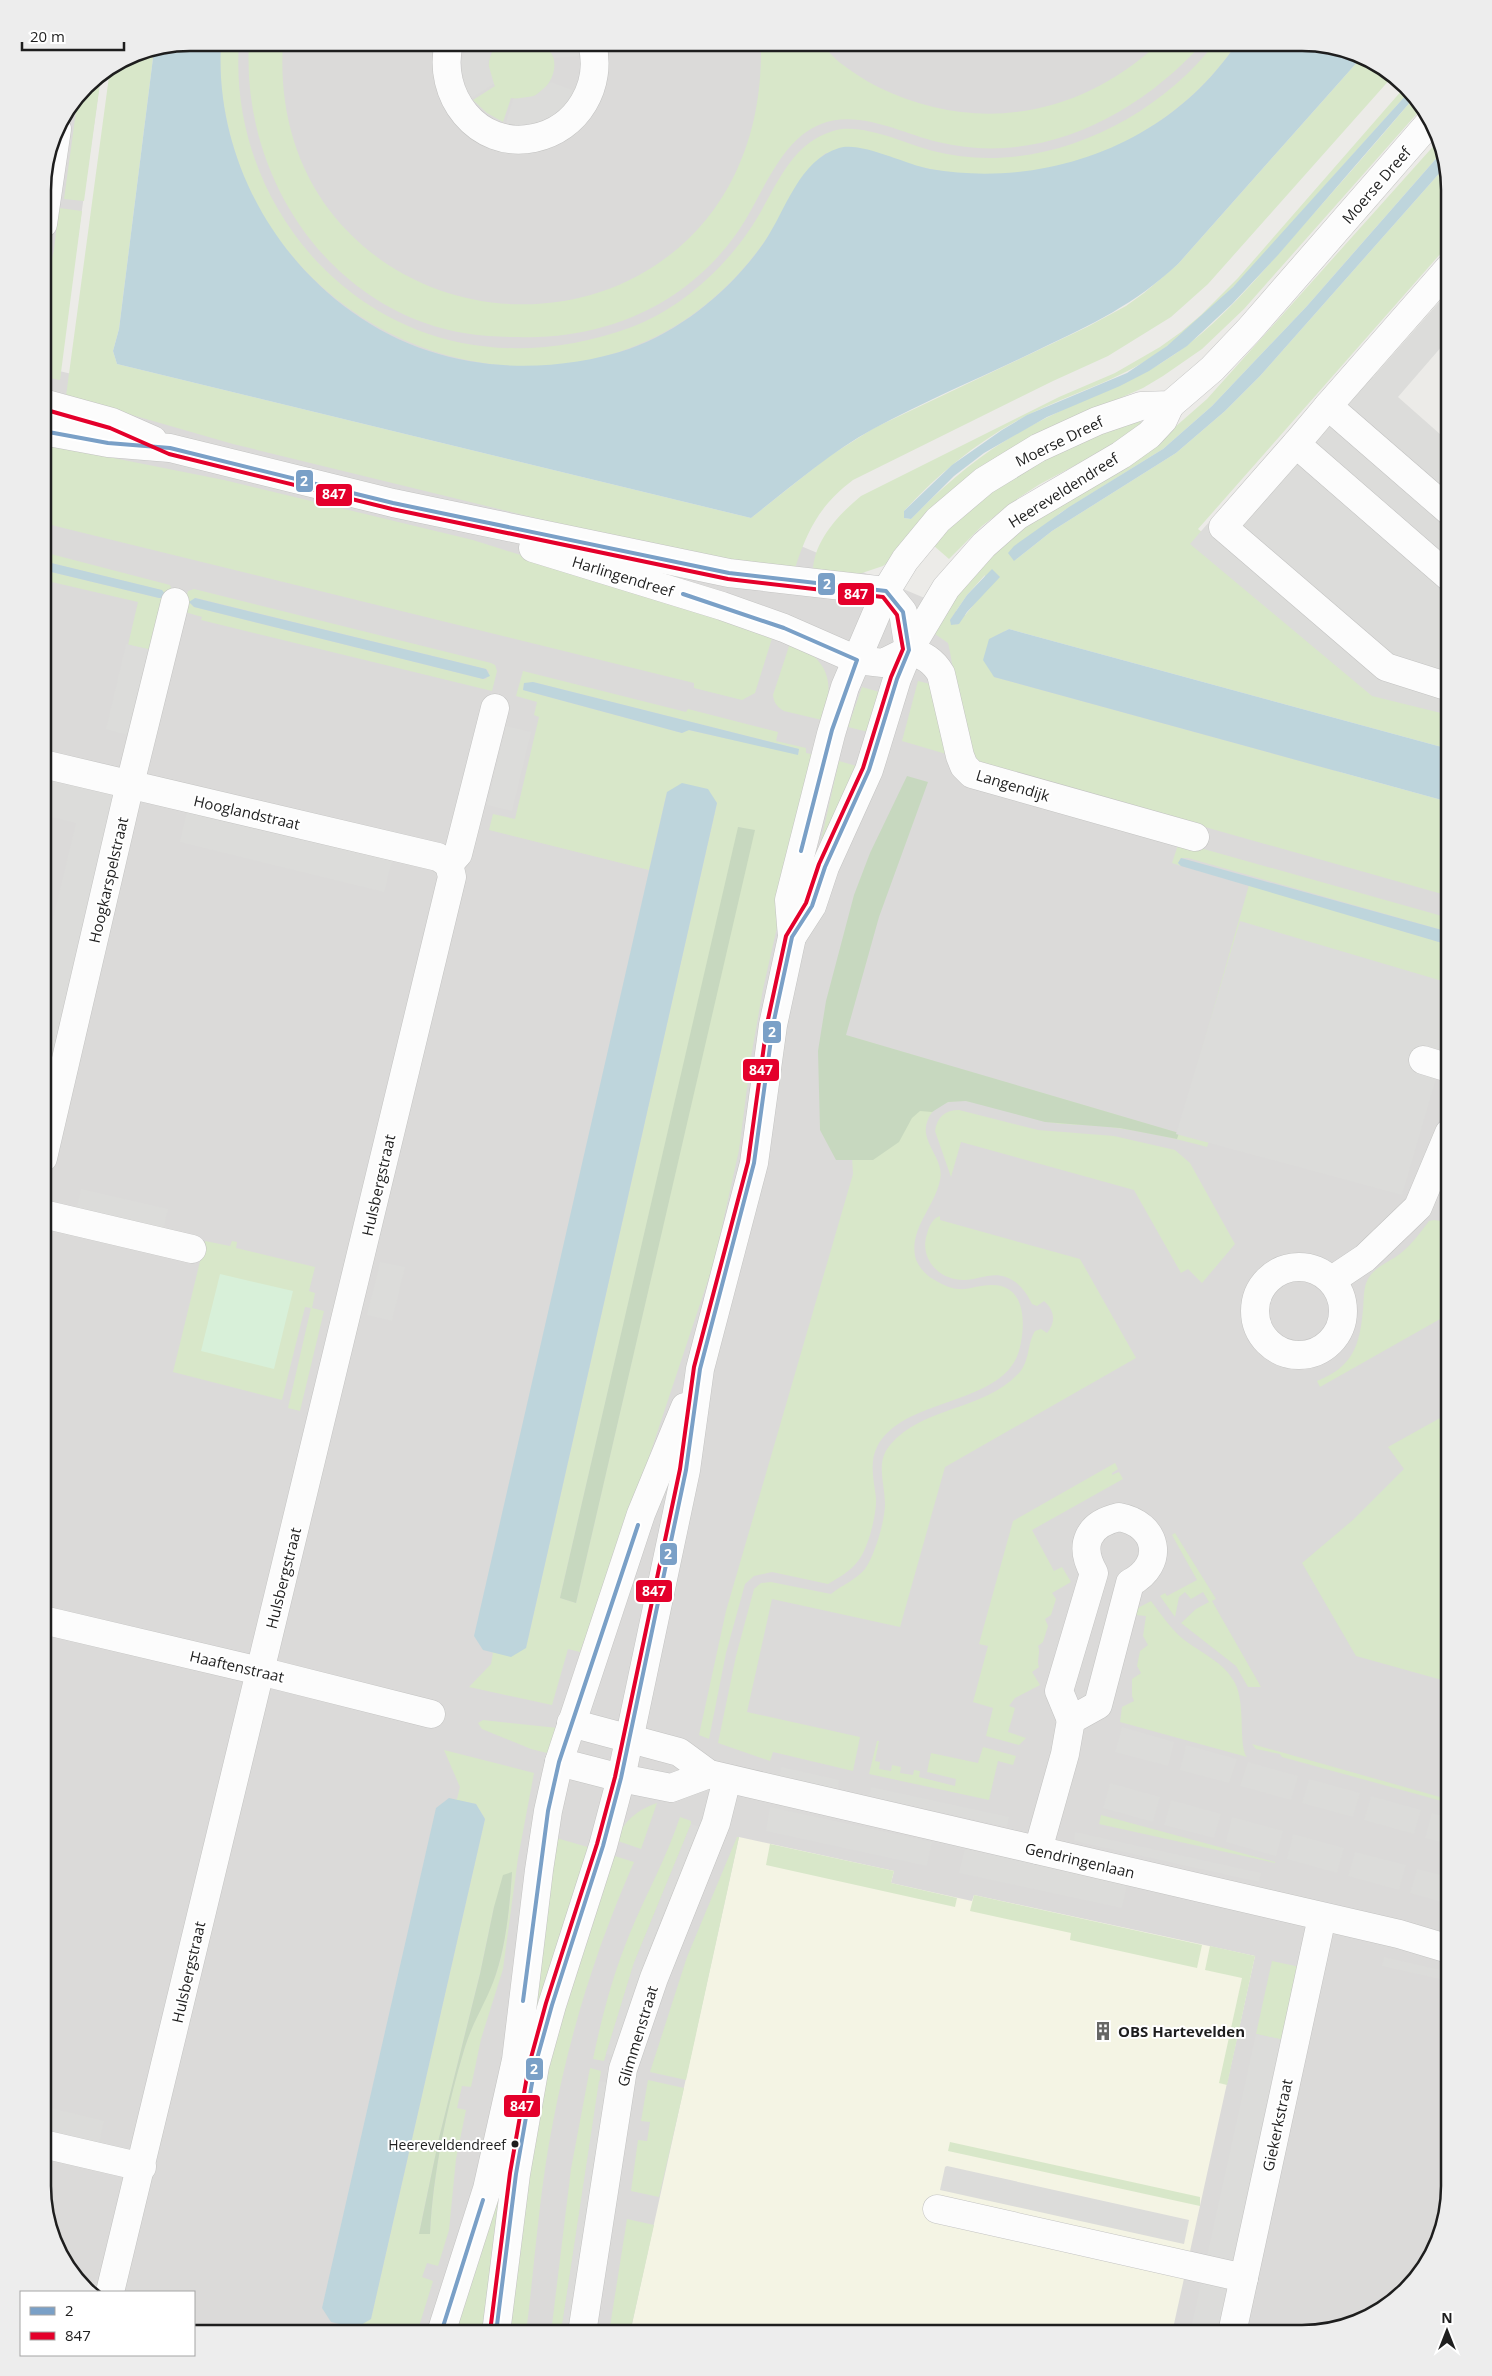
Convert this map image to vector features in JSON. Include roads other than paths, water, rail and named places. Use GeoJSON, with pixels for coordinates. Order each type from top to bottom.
{"type":"FeatureCollection","features":[{"type":"Feature","properties":{"kind":"street"},"geometry":{"type":"LineString","coordinates":[[447,52],[446,75],[452,94],[461,111],[476,124],[493,134],[512,138],[533,138],[553,132],[570,120],[583,104],[592,86],[595,65],[593,52]]}},
{"type":"Feature","properties":{"kind":"street","name":"Moerse Dreef"},"geometry":{"type":"LineString","coordinates":[[792,936],[789,900],[801,848],[845,687],[886,591],[905,560],[938,520],[984,481],[1038,448],[1097,421],[1141,406],[1170,405],[1212,369],[1249,330],[1425,128]]}},
{"type":"Feature","properties":{"kind":"street"},"geometry":{"type":"LineString","coordinates":[[1441,278],[1223,527],[1386,667],[1441,684]]}},
{"type":"Feature","properties":{"kind":"street","name":"Harlingendreef"},"geometry":{"type":"LineString","coordinates":[[52,405],[112,422],[170,448]]}},
{"type":"Feature","properties":{"kind":"street","name":"Heereveldendreef"},"geometry":{"type":"LineString","coordinates":[[497,2324],[516,2174],[535,2066],[554,1996],[603,1846],[629,1739],[686,1470],[700,1369],[754,1163],[773,1025],[792,936],[812,906],[825,867],[870,770],[897,679],[909,650],[946,588],[984,545],[1017,516],[1121,455],[1149,435],[1163,420],[1170,405]]}},
{"type":"Feature","properties":{"kind":"street"},"geometry":{"type":"LineString","coordinates":[[1328,406],[1441,503]]}},
{"type":"Feature","properties":{"kind":"street","name":"Harlingendreef"},"geometry":{"type":"LineString","coordinates":[[52,433],[108,443],[170,448],[393,503],[729,573],[886,591]]}},
{"type":"Feature","properties":{"kind":"street"},"geometry":{"type":"LineString","coordinates":[[1296,444],[1441,569]]}},
{"type":"Feature","properties":{"kind":"street","name":"Harlingendreef"},"geometry":{"type":"LineString","coordinates":[[393,503],[722,606],[784,628],[857,660],[883,664],[909,650]]}},
{"type":"Feature","properties":{"kind":"street"},"geometry":{"type":"LineString","coordinates":[[886,591],[903,612],[909,650]]}},
{"type":"Feature","properties":{"kind":"street","name":"Hoogkarspelstraat"},"geometry":{"type":"LineString","coordinates":[[52,1121],[130,784],[175,602]]}},
{"type":"Feature","properties":{"kind":"street","name":"Langendijk"},"geometry":{"type":"LineString","coordinates":[[909,650],[926,657],[935,664],[941,674],[960,756],[964,766],[972,774],[1195,837]]}},
{"type":"Feature","properties":{"kind":"street"},"geometry":{"type":"LineString","coordinates":[[449,864],[458,854],[495,708]]}},
{"type":"Feature","properties":{"kind":"street","name":"Hooglandstraat"},"geometry":{"type":"LineString","coordinates":[[52,766],[438,857],[449,864]]}},
{"type":"Feature","properties":{"kind":"street","name":"Hulsbergstraat"},"geometry":{"type":"LineString","coordinates":[[110,2291],[142,2167],[452,878],[449,864]]}},
{"type":"Feature","properties":{"kind":"street"},"geometry":{"type":"LineString","coordinates":[[1423,1060],[1441,1065]]}},
{"type":"Feature","properties":{"kind":"street"},"geometry":{"type":"LineString","coordinates":[[1332,1280],[1365,1258],[1418,1207],[1441,1153]]}},
{"type":"Feature","properties":{"kind":"street"},"geometry":{"type":"LineString","coordinates":[[51,1216],[192,1249]]}},
{"type":"Feature","properties":{"kind":"street","name":"Heereveldendreef"},"geometry":{"type":"LineString","coordinates":[[444,2324],[498,2142],[516,2060],[546,1820],[559,1762],[641,1514],[700,1369]]}},
{"type":"Feature","properties":{"kind":"street"},"geometry":{"type":"LineString","coordinates":[[1038,1850],[1065,1754],[1071,1720],[1059,1692],[1094,1573],[1088,1562],[1086,1550],[1089,1537],[1096,1527],[1106,1520],[1119,1517],[1132,1520],[1143,1527],[1151,1538],[1154,1552],[1150,1566],[1142,1577],[1130,1583],[1098,1704],[1071,1720]]}},
{"type":"Feature","properties":{"kind":"street","name":"Haaftenstraat"},"geometry":{"type":"LineString","coordinates":[[51,1622],[260,1671],[431,1714]]}},
{"type":"Feature","properties":{"kind":"street","name":"Gendringenlaan"},"geometry":{"type":"LineString","coordinates":[[571,1723],[679,1752],[718,1777],[1398,1934],[1441,1946]]}},
{"type":"Feature","properties":{"kind":"street"},"geometry":{"type":"LineString","coordinates":[[559,1762],[620,1778],[672,1788],[718,1777]]}},
{"type":"Feature","properties":{"kind":"street","name":"Glimmenstraat"},"geometry":{"type":"LineString","coordinates":[[583,2324],[623,2070],[654,1978],[716,1823],[718,1777]]}},
{"type":"Feature","properties":{"kind":"street","name":"Giekerkstraat"},"geometry":{"type":"LineString","coordinates":[[1234,2325],[1322,1917]]}},
{"type":"Feature","properties":{"kind":"street"},"geometry":{"type":"LineString","coordinates":[[51,2146],[142,2167]]}},
{"type":"Feature","properties":{"kind":"street"},"geometry":{"type":"LineString","coordinates":[[937,2209],[1244,2278]]}},
{"type":"Feature","properties":{"kind":"water"},"geometry":{"type":"Polygon","coordinates":[[[221,52],[222,93],[232,142],[250,188],[274,231],[305,270],[341,304],[383,331],[429,351],[478,363],[529,366],[580,361],[629,349],[669,331],[687,319],[705,306],[738,275],[773,229],[795,187],[804,175],[825,154],[839,148],[848,147],[870,150],[930,169],[974,173],[1018,172],[1061,165],[1102,151],[1141,133],[1177,108],[1209,78],[1230,52],[1311,52],[1329,54],[1356,63],[1178,264],[1146,291],[1078,331],[914,408],[857,438],[751,518],[117,364],[113,351],[119,329],[153,57],[163,54],[221,52]]]}},
{"type":"Feature","properties":{"kind":"water"},"geometry":{"type":"Polygon","coordinates":[[[1404,97],[1409,103],[1278,255],[1232,304],[1187,346],[1149,371],[1120,386],[1047,417],[984,453],[954,476],[911,519],[904,518],[904,511],[952,465],[1027,415],[1127,373],[1167,346],[1233,287],[1404,97]]]}},
{"type":"Feature","properties":{"kind":"water"},"geometry":{"type":"Polygon","coordinates":[[[1437,158],[1440,172],[1260,376],[1225,411],[1176,453],[1052,531],[1014,561],[1008,553],[1014,546],[1069,507],[1163,449],[1212,406],[1307,306],[1437,158]]]}},
{"type":"Feature","properties":{"kind":"water"},"geometry":{"type":"Polygon","coordinates":[[[52,563],[162,590],[165,594],[163,598],[52,572],[52,563]]]}},
{"type":"Feature","properties":{"kind":"water"},"geometry":{"type":"Polygon","coordinates":[[[992,569],[1000,577],[967,612],[959,624],[951,625],[950,620],[967,595],[992,569]]]}},
{"type":"Feature","properties":{"kind":"water"},"geometry":{"type":"Polygon","coordinates":[[[195,598],[486,669],[490,676],[483,679],[194,607],[189,602],[195,598]]]}},
{"type":"Feature","properties":{"kind":"water"},"geometry":{"type":"Polygon","coordinates":[[[1009,629],[1441,747],[1441,800],[994,677],[983,660],[989,639],[1009,629]]]}},
{"type":"Feature","properties":{"kind":"water"},"geometry":{"type":"Polygon","coordinates":[[[533,682],[799,749],[798,755],[689,730],[682,733],[523,690],[524,683],[533,682]]]}},
{"type":"Feature","properties":{"kind":"water"},"geometry":{"type":"Polygon","coordinates":[[[682,783],[708,789],[717,803],[526,1648],[511,1657],[483,1650],[474,1636],[667,792],[682,783]]]}},
{"type":"Feature","properties":{"kind":"water"},"geometry":{"type":"Polygon","coordinates":[[[1181,858],[1441,930],[1441,943],[1181,866],[1178,863],[1181,858]]]}},
{"type":"Feature","properties":{"kind":"water"},"geometry":{"type":"Polygon","coordinates":[[[449,1798],[476,1804],[485,1819],[371,2319],[362,2324],[340,2324],[331,2322],[322,2308],[436,1808],[449,1798]]]}},
{"type":"Feature","properties":{"kind":"place","name":"OBS Hartevelden"},"geometry":{"type":"Point","coordinates":[1103,2031]}},
{"type":"Feature","properties":{"kind":"place","name":"Heereveldendreef"},"geometry":{"type":"Point","coordinates":[515,2144]}}]}
